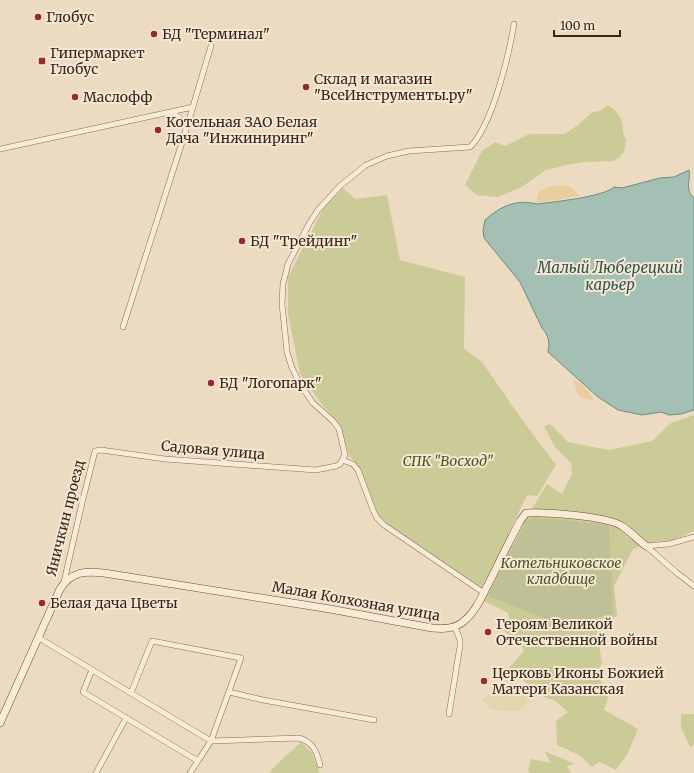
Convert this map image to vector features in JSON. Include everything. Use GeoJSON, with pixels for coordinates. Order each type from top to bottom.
{"type":"FeatureCollection","features":[{"type":"Feature","properties":{"kind":"street"},"geometry":{"type":"LineString","coordinates":[[484,593],[384,525],[373,510],[358,470],[353,464],[342,460],[345,455],[339,429],[334,421],[313,402],[300,384],[292,368],[287,352],[282,304],[283,284],[288,264],[318,210],[340,186],[366,165],[387,156],[409,151],[470,147],[476,141],[485,124],[496,96],[514,24]]}},
{"type":"Feature","properties":{"kind":"street"},"geometry":{"type":"LineString","coordinates":[[123,327],[186,130],[210,46]]}},
{"type":"Feature","properties":{"kind":"street"},"geometry":{"type":"LineString","coordinates":[[0,149],[193,107]]}},
{"type":"Feature","properties":{"kind":"street"},"geometry":{"type":"LineString","coordinates":[[164,113],[175,114],[183,121],[186,130]]}},
{"type":"Feature","properties":{"kind":"street","name":"Садовая улица"},"geometry":{"type":"LineString","coordinates":[[95,451],[101,450],[181,460],[316,470],[336,466],[342,460]]}},
{"type":"Feature","properties":{"kind":"street","name":"Яничкин проезд"},"geometry":{"type":"LineString","coordinates":[[0,723],[64,582],[85,488],[95,451]]}},
{"type":"Feature","properties":{"kind":"street","name":"Малая Колхозная улица"},"geometry":{"type":"LineString","coordinates":[[64,582],[75,574],[88,572],[104,573],[330,609],[432,628],[446,629],[455,627],[468,618],[484,593],[520,521],[526,513],[550,514],[614,522],[622,526],[646,546]]}},
{"type":"Feature","properties":{"kind":"street"},"geometry":{"type":"LineString","coordinates":[[646,546],[669,544],[694,537]]}},
{"type":"Feature","properties":{"kind":"street"},"geometry":{"type":"LineString","coordinates":[[646,546],[694,586]]}},
{"type":"Feature","properties":{"kind":"street"},"geometry":{"type":"LineString","coordinates":[[449,714],[460,646],[460,640],[455,627]]}},
{"type":"Feature","properties":{"kind":"street"},"geometry":{"type":"LineString","coordinates":[[39,638],[211,741],[304,739],[314,748],[320,765]]}},
{"type":"Feature","properties":{"kind":"street"},"geometry":{"type":"LineString","coordinates":[[131,693],[152,641],[241,658],[211,741],[190,773]]}},
{"type":"Feature","properties":{"kind":"street"},"geometry":{"type":"LineString","coordinates":[[92,670],[83,692],[198,761]]}},
{"type":"Feature","properties":{"kind":"street"},"geometry":{"type":"LineString","coordinates":[[229,692],[263,700],[374,720]]}},
{"type":"Feature","properties":{"kind":"street"},"geometry":{"type":"LineString","coordinates":[[96,773],[126,718]]}},
{"type":"Feature","properties":{"kind":"shaded area"},"geometry":{"type":"Polygon","coordinates":[[[509,675],[533,698],[518,711],[491,710],[482,700],[509,675]]]}},
{"type":"Feature","properties":{"kind":"green space"},"geometry":{"type":"Polygon","coordinates":[[[607,105],[616,112],[622,121],[623,133],[626,139],[624,152],[619,158],[613,161],[585,162],[546,170],[520,188],[497,197],[477,195],[465,185],[482,151],[495,142],[505,146],[529,134],[565,134],[578,125],[592,112],[600,111],[607,105]]]}},
{"type":"Feature","properties":{"kind":"green space","name":"СПК \"Восход\""},"geometry":{"type":"Polygon","coordinates":[[[343,188],[355,199],[387,195],[400,260],[465,277],[464,349],[482,362],[556,465],[537,496],[527,495],[482,588],[478,587],[393,529],[378,515],[360,469],[349,455],[340,425],[321,403],[300,374],[288,314],[288,277],[323,209],[343,188]]]}},
{"type":"Feature","properties":{"kind":"green space"},"geometry":{"type":"Polygon","coordinates":[[[694,415],[694,531],[674,540],[647,543],[633,549],[614,586],[617,616],[596,624],[602,664],[595,674],[610,692],[604,710],[638,729],[628,753],[616,770],[600,762],[592,767],[579,755],[557,745],[556,721],[568,712],[555,701],[542,696],[524,681],[511,676],[506,671],[524,651],[520,644],[502,629],[509,619],[508,613],[484,601],[525,520],[547,484],[562,494],[572,474],[571,463],[554,446],[544,426],[550,424],[568,442],[609,450],[652,441],[671,423],[694,415]]]}},
{"type":"Feature","properties":{"kind":"green space","name":"Котельниковское кладбище"},"geometry":{"type":"Polygon","coordinates":[[[533,517],[609,525],[613,614],[562,625],[488,596],[526,521],[533,517]]]}},
{"type":"Feature","properties":{"kind":"green space"},"geometry":{"type":"Polygon","coordinates":[[[681,714],[694,714],[694,745],[690,747],[681,727],[681,714]]]}},
{"type":"Feature","properties":{"kind":"green space"},"geometry":{"type":"Polygon","coordinates":[[[301,742],[312,753],[320,773],[270,773],[272,769],[301,742]]]}},
{"type":"Feature","properties":{"kind":"green space"},"geometry":{"type":"Polygon","coordinates":[[[544,751],[575,764],[567,766],[571,773],[530,773],[528,771],[531,759],[551,763],[544,751]]]}},
{"type":"Feature","properties":{"kind":"sand"},"geometry":{"type":"Polygon","coordinates":[[[563,185],[571,187],[580,196],[537,203],[537,197],[541,190],[548,187],[563,185]]]}},
{"type":"Feature","properties":{"kind":"sand"},"geometry":{"type":"Polygon","coordinates":[[[574,380],[586,388],[594,400],[584,399],[577,393],[574,380]]]}},
{"type":"Feature","properties":{"kind":"water","name":"Малый Люберецкий карьер"},"geometry":{"type":"Polygon","coordinates":[[[689,170],[689,192],[694,198],[694,410],[681,414],[669,415],[661,412],[642,415],[618,410],[598,397],[548,352],[548,336],[542,328],[520,282],[484,238],[483,231],[485,220],[503,207],[516,203],[522,202],[537,204],[600,194],[614,187],[622,188],[660,178],[674,177],[689,170]]]}},
{"type":"Feature","properties":{"kind":"place","name":"Глобус"},"geometry":{"type":"Point","coordinates":[38,17]}},
{"type":"Feature","properties":{"kind":"place","name":"БД \"Терминал\""},"geometry":{"type":"Point","coordinates":[154,34]}},
{"type":"Feature","properties":{"kind":"place","name":"Гипермаркет Глобус"},"geometry":{"type":"Point","coordinates":[42,61]}},
{"type":"Feature","properties":{"kind":"place","name":"Склад и магазин \"ВсеИнструменты.ру\""},"geometry":{"type":"Point","coordinates":[306,87]}},
{"type":"Feature","properties":{"kind":"place","name":"Маслофф"},"geometry":{"type":"Point","coordinates":[75,97]}},
{"type":"Feature","properties":{"kind":"place","name":"Котельная ЗАО Белая Дача \"Инжиниринг\""},"geometry":{"type":"Point","coordinates":[158,130]}},
{"type":"Feature","properties":{"kind":"place","name":"БД \"Трейдинг\""},"geometry":{"type":"Point","coordinates":[242,241]}},
{"type":"Feature","properties":{"kind":"place","name":"БД \"Логопарк\""},"geometry":{"type":"Point","coordinates":[211,383]}},
{"type":"Feature","properties":{"kind":"place","name":"Белая дача Цветы"},"geometry":{"type":"Point","coordinates":[42,603]}},
{"type":"Feature","properties":{"kind":"place","name":"Героям Великой Отечественной войны"},"geometry":{"type":"Point","coordinates":[488,632]}},
{"type":"Feature","properties":{"kind":"place","name":"Церковь Иконы Божией Матери Казанская"},"geometry":{"type":"Point","coordinates":[484,681]}}]}
